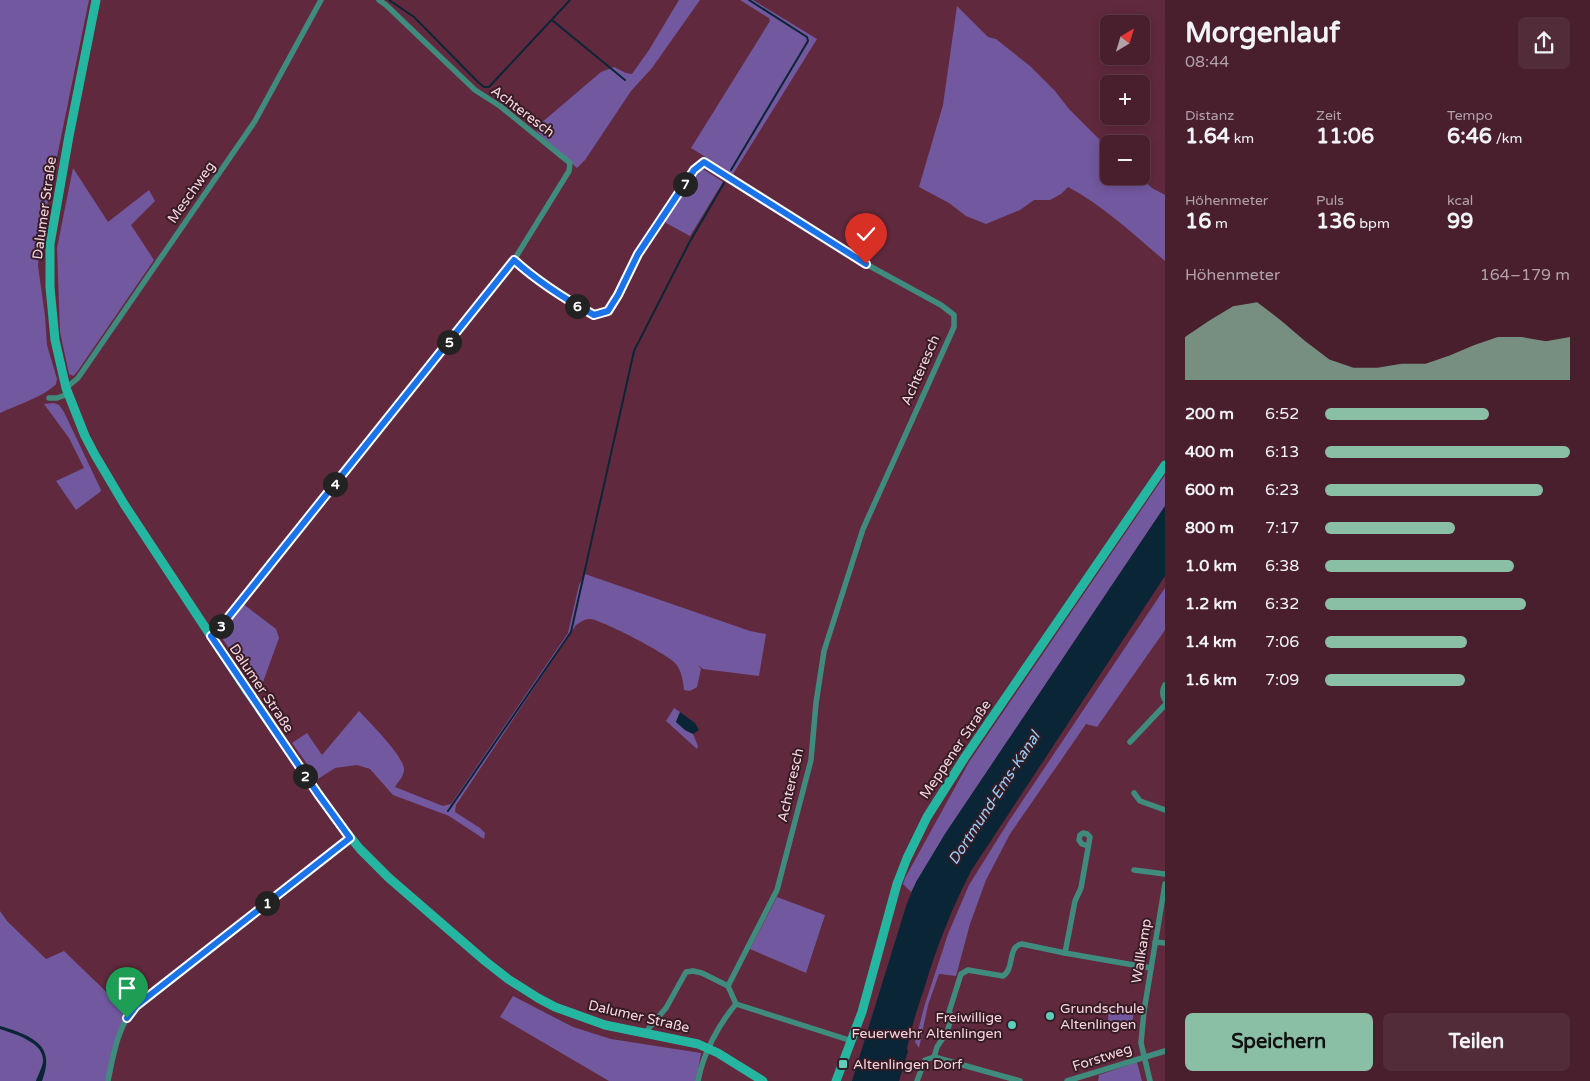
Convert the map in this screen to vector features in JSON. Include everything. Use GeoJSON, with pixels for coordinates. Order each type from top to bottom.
{"type":"FeatureCollection","features":[{"type":"Feature","properties":{"kind":"main road","name":"Dalumer Straße"},"geometry":{"type":"LineString","coordinates":[[96,0],[50,244],[50,287],[55,340],[67,391],[85,436],[106,475],[211,636],[318,794],[350,838],[389,878],[485,962],[538,998],[562,1010],[605,1025],[680,1040],[709,1048],[763,1081]]}},
{"type":"Feature","properties":{"kind":"main road","name":"Meppener Straße"},"geometry":{"type":"LineString","coordinates":[[836,1081],[862,1012],[897,884],[927,817],[976,741],[1165,465]]}},
{"type":"Feature","properties":{"kind":"street","name":"Meschweg"},"geometry":{"type":"LineString","coordinates":[[67,391],[78,378],[255,121],[321,0]]}},
{"type":"Feature","properties":{"kind":"street","name":"Achteresch"},"geometry":{"type":"LineString","coordinates":[[211,636],[218,630],[514,260],[569,171],[570,163],[500,106],[475,90],[379,0]]}},
{"type":"Feature","properties":{"kind":"street","name":"Achteresch"},"geometry":{"type":"LineString","coordinates":[[514,260],[533,277],[581,308],[594,315],[608,311],[638,254],[694,170],[704,162],[866,264],[941,305],[954,315],[954,327],[862,529],[824,651],[810,760],[778,890],[728,986]]}},
{"type":"Feature","properties":{"kind":"street"},"geometry":{"type":"LineString","coordinates":[[49,398],[57,398],[67,391]]}},
{"type":"Feature","properties":{"kind":"street"},"geometry":{"type":"LineString","coordinates":[[1165,685],[1162,696],[1165,700]]}},
{"type":"Feature","properties":{"kind":"street"},"geometry":{"type":"LineString","coordinates":[[1130,742],[1165,705]]}},
{"type":"Feature","properties":{"kind":"street"},"geometry":{"type":"LineString","coordinates":[[1134,793],[1140,801],[1165,810]]}},
{"type":"Feature","properties":{"kind":"street"},"geometry":{"type":"LineString","coordinates":[[108,1081],[123,1028],[127,1018],[136,1006],[350,838]]}},
{"type":"Feature","properties":{"kind":"street"},"geometry":{"type":"LineString","coordinates":[[1065,954],[1088,846]]}},
{"type":"Feature","properties":{"kind":"street"},"geometry":{"type":"LineString","coordinates":[[1134,870],[1165,874]]}},
{"type":"Feature","properties":{"kind":"street","name":"Wallkamp"},"geometry":{"type":"LineString","coordinates":[[1150,1081],[1141,1043],[1165,884]]}},
{"type":"Feature","properties":{"kind":"street"},"geometry":{"type":"LineString","coordinates":[[1155,942],[1165,943]]}},
{"type":"Feature","properties":{"kind":"street"},"geometry":{"type":"LineString","coordinates":[[934,1057],[937,1047],[947,1032],[952,1016],[949,1012],[961,974],[968,970],[1003,976],[1009,970],[1014,949],[1017,945],[1022,944],[1065,954],[1151,968]]}},
{"type":"Feature","properties":{"kind":"street"},"geometry":{"type":"LineString","coordinates":[[646,1033],[666,1008],[686,972],[694,971],[728,986],[736,1004],[852,1041]]}},
{"type":"Feature","properties":{"kind":"street"},"geometry":{"type":"LineString","coordinates":[[698,1081],[700,1070],[709,1048],[736,1004]]}},
{"type":"Feature","properties":{"kind":"street","name":"Forstweg"},"geometry":{"type":"LineString","coordinates":[[1067,1081],[1165,1051]]}},
{"type":"Feature","properties":{"kind":"street"},"geometry":{"type":"LineString","coordinates":[[917,1081],[925,1060],[934,1057],[1020,1081]]}},
{"type":"Feature","properties":{"kind":"shaded area"},"geometry":{"type":"Polygon","coordinates":[[[0,0],[89,0],[39,245],[38,266],[47,345],[57,379],[55,385],[43,394],[0,413],[0,0]]]}},
{"type":"Feature","properties":{"kind":"shaded area"},"geometry":{"type":"Polygon","coordinates":[[[679,0],[700,0],[652,68],[631,91],[585,160],[577,168],[537,132],[540,124],[601,72],[614,67],[632,74],[679,0]]]}},
{"type":"Feature","properties":{"kind":"shaded area"},"geometry":{"type":"Polygon","coordinates":[[[740,0],[753,0],[817,39],[733,174],[691,148],[770,21],[769,18],[740,0]]]}},
{"type":"Feature","properties":{"kind":"shaded area"},"geometry":{"type":"Polygon","coordinates":[[[957,6],[988,37],[996,39],[1030,66],[1100,140],[1100,185],[1149,185],[1165,195],[1165,261],[1106,212],[1068,187],[1061,194],[1050,200],[1034,200],[1020,210],[986,224],[966,216],[949,203],[919,187],[943,105],[957,6]]]}},
{"type":"Feature","properties":{"kind":"shaded area"},"geometry":{"type":"Polygon","coordinates":[[[73,168],[108,222],[149,190],[155,201],[131,225],[154,260],[73,376],[69,374],[60,332],[57,248],[73,168]]]}},
{"type":"Feature","properties":{"kind":"shaded area"},"geometry":{"type":"Polygon","coordinates":[[[703,169],[723,182],[690,236],[666,223],[666,218],[696,173],[703,169]]]}},
{"type":"Feature","properties":{"kind":"shaded area"},"geometry":{"type":"Polygon","coordinates":[[[54,403],[59,405],[64,412],[101,490],[76,510],[56,481],[84,468],[69,438],[44,404],[54,403]]]}},
{"type":"Feature","properties":{"kind":"shaded area"},"geometry":{"type":"Polygon","coordinates":[[[1165,475],[1165,506],[945,834],[911,892],[903,884],[905,878],[969,762],[1165,475]]]}},
{"type":"Feature","properties":{"kind":"shaded area"},"geometry":{"type":"Polygon","coordinates":[[[585,574],[750,631],[766,634],[759,676],[703,669],[698,665],[701,669],[697,687],[690,691],[684,690],[680,670],[670,659],[607,625],[590,619],[581,622],[576,625],[456,805],[455,812],[480,828],[485,833],[484,839],[449,816],[393,795],[370,769],[357,765],[335,768],[318,779],[292,743],[307,733],[322,755],[359,711],[393,748],[403,764],[403,774],[395,787],[443,806],[451,804],[568,633],[579,585],[585,574]]]}},
{"type":"Feature","properties":{"kind":"shaded area"},"geometry":{"type":"Polygon","coordinates":[[[1165,588],[1165,630],[1097,727],[1086,724],[1010,834],[986,880],[970,924],[956,976],[939,974],[928,1005],[919,1048],[915,1042],[925,1004],[948,934],[969,885],[1009,821],[1165,588]]]}},
{"type":"Feature","properties":{"kind":"shaded area"},"geometry":{"type":"Polygon","coordinates":[[[243,604],[276,629],[279,638],[259,693],[220,635],[243,604]]]}},
{"type":"Feature","properties":{"kind":"shaded area"},"geometry":{"type":"Polygon","coordinates":[[[674,708],[680,712],[676,722],[693,734],[698,746],[697,749],[666,721],[674,708]]]}},
{"type":"Feature","properties":{"kind":"shaded area"},"geometry":{"type":"Polygon","coordinates":[[[777,897],[825,915],[806,973],[750,949],[777,897]]]}},
{"type":"Feature","properties":{"kind":"shaded area"},"geometry":{"type":"Polygon","coordinates":[[[0,911],[7,921],[46,959],[64,951],[126,1011],[114,1046],[106,1081],[0,1081],[0,911]]]}},
{"type":"Feature","properties":{"kind":"shaded area"},"geometry":{"type":"Polygon","coordinates":[[[513,996],[573,1027],[611,1039],[701,1053],[696,1081],[609,1081],[500,1017],[513,996]]]}},
{"type":"Feature","properties":{"kind":"shaded area"},"geometry":{"type":"Polygon","coordinates":[[[1109,1007],[1134,1010],[1132,1024],[1108,1021],[1109,1007]]]}},
{"type":"Feature","properties":{"kind":"shaded area"},"geometry":{"type":"Polygon","coordinates":[[[1137,1062],[1142,1081],[1098,1081],[1099,1075],[1137,1062]]]}},
{"type":"Feature","properties":{"kind":"water","name":"Dortmund-Ems-Kanal"},"geometry":{"type":"Polygon","coordinates":[[[1165,506],[1165,576],[971,871],[951,913],[935,956],[913,1025],[899,1081],[852,1081],[907,903],[916,882],[945,834],[1165,506]]]}},
{"type":"Feature","properties":{"kind":"water"},"geometry":{"type":"Polygon","coordinates":[[[680,712],[695,723],[699,730],[693,734],[676,722],[680,712]]]}},
{"type":"Feature","properties":{"kind":"water"},"geometry":{"type":"Polygon","coordinates":[[[0,1026],[33,1039],[42,1048],[46,1060],[42,1081],[36,1081],[43,1062],[39,1049],[28,1040],[0,1029],[0,1026]]]}},
{"type":"Feature","properties":{"kind":"waterway"},"geometry":{"type":"LineString","coordinates":[[389,0],[414,17],[484,87],[489,87],[570,0]]}},
{"type":"Feature","properties":{"kind":"waterway"},"geometry":{"type":"LineString","coordinates":[[731,170],[808,41],[807,37],[749,0]]}},
{"type":"Feature","properties":{"kind":"waterway"},"geometry":{"type":"LineString","coordinates":[[552,20],[625,80]]}},
{"type":"Feature","properties":{"kind":"waterway"},"geometry":{"type":"LineString","coordinates":[[448,811],[571,632],[634,351],[689,243],[724,183]]}},
{"type":"Feature","properties":{"kind":"place","name":"Grundschule Altenlingen"},"geometry":{"type":"Point","coordinates":[1050,1016]}},
{"type":"Feature","properties":{"kind":"place","name":"Freiwillige Feuerwehr Altenlingen"},"geometry":{"type":"Point","coordinates":[1012,1025]}},
{"type":"Feature","properties":{"kind":"place","name":"Altenlingen Dorf"},"geometry":{"type":"Point","coordinates":[843,1064]}},
{"type":"Feature","properties":{"kind":"route"},"geometry":{"type":"LineString","coordinates":[[127,1018],[136,1006],[350,838],[211,636],[218,630],[514,260],[533,277],[575,305],[594,315],[608,311],[638,254],[694,170],[704,162],[866,264]]}}]}
